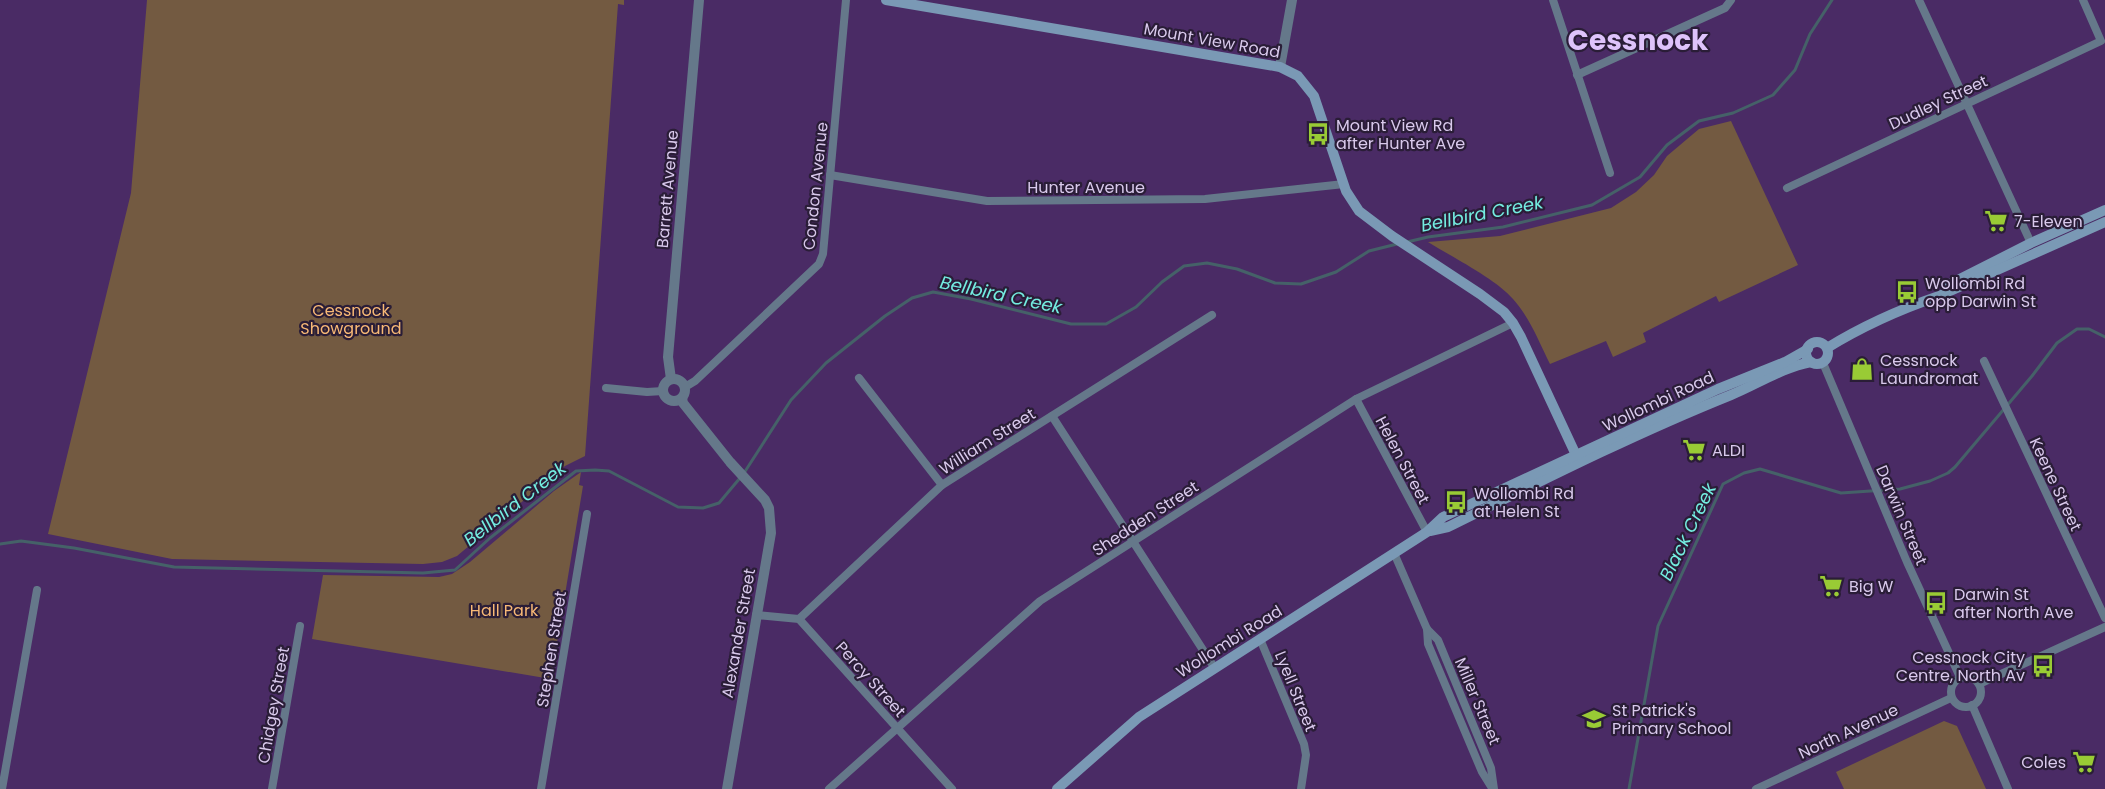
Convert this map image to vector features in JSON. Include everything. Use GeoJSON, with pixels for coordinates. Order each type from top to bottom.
{"type":"FeatureCollection","features":[{"type":"Feature","properties":{"kind":"main road","name":"Mount View Road"},"geometry":{"type":"LineString","coordinates":[[886,0],[1280,67],[1298,76],[1314,96],[1344,184],[1359,211],[1504,312],[1513,323],[1530,356],[1576,455]]}},
{"type":"Feature","properties":{"kind":"main road"},"geometry":{"type":"LineString","coordinates":[[1916,304],[1936,290],[2031,243],[2105,210]]}},
{"type":"Feature","properties":{"kind":"main road"},"geometry":{"type":"LineString","coordinates":[[1827,348],[1916,304],[1939,296],[2105,222]]}},
{"type":"Feature","properties":{"kind":"main road"},"geometry":{"type":"LineString","coordinates":[[2031,243],[2040,245],[2057,243]]}},
{"type":"Feature","properties":{"kind":"main road"},"geometry":{"type":"LineString","coordinates":[[2013,263],[2031,243]]}},
{"type":"Feature","properties":{"kind":"main road"},"geometry":{"type":"LineString","coordinates":[[1819,343],[1827,348],[1827,358],[1823,363],[1811,362],[1807,354],[1812,344],[1819,343]]}},
{"type":"Feature","properties":{"kind":"main road","name":"Wollombi Road"},"geometry":{"type":"LineString","coordinates":[[1061,788],[1132,722],[1427,532],[1443,517],[1718,389],[1785,362],[1808,349]]}},
{"type":"Feature","properties":{"kind":"main road","name":"Wollombi Road"},"geometry":{"type":"LineString","coordinates":[[1427,532],[1448,527],[1621,444],[1792,366],[1811,362]]}},
{"type":"Feature","properties":{"kind":"main road"},"geometry":{"type":"LineString","coordinates":[[1541,482],[1549,474],[1570,464],[1576,455],[1586,456],[1609,446],[1621,444]]}},
{"type":"Feature","properties":{"kind":"street","name":"Barrett Avenue"},"geometry":{"type":"LineString","coordinates":[[671,379],[668,357],[699,0]]}},
{"type":"Feature","properties":{"kind":"street","name":"Condon Avenue"},"geometry":{"type":"LineString","coordinates":[[685,387],[695,381],[819,264],[823,254],[846,0]]}},
{"type":"Feature","properties":{"kind":"street"},"geometry":{"type":"LineString","coordinates":[[1280,67],[1292,0]]}},
{"type":"Feature","properties":{"kind":"street"},"geometry":{"type":"LineString","coordinates":[[1552,0],[1610,173]]}},
{"type":"Feature","properties":{"kind":"street"},"geometry":{"type":"LineString","coordinates":[[1577,75],[1725,8],[1731,0]]}},
{"type":"Feature","properties":{"kind":"street"},"geometry":{"type":"LineString","coordinates":[[1919,0],[2031,243]]}},
{"type":"Feature","properties":{"kind":"street","name":"Dudley Street"},"geometry":{"type":"LineString","coordinates":[[1787,188],[2101,41],[2083,0]]}},
{"type":"Feature","properties":{"kind":"street","name":"Hunter Avenue"},"geometry":{"type":"LineString","coordinates":[[830,175],[987,201],[1205,199],[1344,184]]}},
{"type":"Feature","properties":{"kind":"street","name":"William Street"},"geometry":{"type":"LineString","coordinates":[[799,619],[942,485],[1212,315]]}},
{"type":"Feature","properties":{"kind":"street","name":"Shedden Street"},"geometry":{"type":"LineString","coordinates":[[829,789],[1040,601],[1356,399],[1513,323]]}},
{"type":"Feature","properties":{"kind":"street","name":"Keene Street"},"geometry":{"type":"LineString","coordinates":[[1984,361],[2105,618]]}},
{"type":"Feature","properties":{"kind":"street","name":"Darwin Street"},"geometry":{"type":"LineString","coordinates":[[1823,363],[1880,499],[1960,677]]}},
{"type":"Feature","properties":{"kind":"street"},"geometry":{"type":"LineString","coordinates":[[859,378],[942,485]]}},
{"type":"Feature","properties":{"kind":"street"},"geometry":{"type":"LineString","coordinates":[[671,379],[681,381],[685,387],[682,398],[672,401],[663,391],[665,384],[671,379]]}},
{"type":"Feature","properties":{"kind":"street"},"geometry":{"type":"LineString","coordinates":[[606,388],[647,392],[663,391]]}},
{"type":"Feature","properties":{"kind":"street","name":"Alexander Street"},"geometry":{"type":"LineString","coordinates":[[682,398],[730,462],[765,500],[771,520],[771,533],[727,789]]}},
{"type":"Feature","properties":{"kind":"street","name":"Helen Street"},"geometry":{"type":"LineString","coordinates":[[1356,399],[1427,532]]}},
{"type":"Feature","properties":{"kind":"street"},"geometry":{"type":"LineString","coordinates":[[1052,416],[1214,668]]}},
{"type":"Feature","properties":{"kind":"street","name":"Stephen Street"},"geometry":{"type":"LineString","coordinates":[[541,789],[587,514]]}},
{"type":"Feature","properties":{"kind":"street","name":"Miller Street"},"geometry":{"type":"LineString","coordinates":[[1394,553],[1427,629],[1438,640],[1491,768],[1493,789]]}},
{"type":"Feature","properties":{"kind":"street"},"geometry":{"type":"LineString","coordinates":[[2,789],[37,590]]}},
{"type":"Feature","properties":{"kind":"street"},"geometry":{"type":"LineString","coordinates":[[756,615],[799,619]]}},
{"type":"Feature","properties":{"kind":"street","name":"Percy Street"},"geometry":{"type":"LineString","coordinates":[[799,619],[952,789]]}},
{"type":"Feature","properties":{"kind":"street","name":"Chidgey Street"},"geometry":{"type":"LineString","coordinates":[[272,789],[300,626]]}},
{"type":"Feature","properties":{"kind":"street"},"geometry":{"type":"LineString","coordinates":[[1979,684],[2105,627]]}},
{"type":"Feature","properties":{"kind":"street","name":"Lyell Street"},"geometry":{"type":"LineString","coordinates":[[1260,639],[1304,744],[1306,755],[1300,789]]}},
{"type":"Feature","properties":{"kind":"street"},"geometry":{"type":"LineString","coordinates":[[1960,677],[1971,677],[1979,684],[1980,698],[1972,705],[1960,706],[1952,698],[1951,686],[1960,677]]}},
{"type":"Feature","properties":{"kind":"street","name":"North Avenue"},"geometry":{"type":"LineString","coordinates":[[1756,789],[1952,698]]}},
{"type":"Feature","properties":{"kind":"street"},"geometry":{"type":"LineString","coordinates":[[1972,705],[2008,789]]}},
{"type":"Feature","properties":{"kind":"green space","name":"Cessnock Showground"},"geometry":{"type":"Polygon","coordinates":[[[147,0],[624,0],[624,5],[618,4],[585,456],[565,466],[457,556],[442,562],[423,564],[172,559],[48,534],[131,193],[147,0]]]}},
{"type":"Feature","properties":{"kind":"green space"},"geometry":{"type":"Polygon","coordinates":[[[1731,121],[1798,265],[1719,302],[1716,296],[1643,333],[1646,342],[1613,357],[1606,341],[1550,364],[1534,330],[1505,291],[1485,276],[1428,242],[1500,236],[1611,208],[1636,192],[1654,175],[1667,156],[1699,129],[1731,121]]]}},
{"type":"Feature","properties":{"kind":"green space","name":"Hall Park"},"geometry":{"type":"Polygon","coordinates":[[[581,472],[579,485],[583,486],[551,679],[312,639],[323,575],[439,577],[452,574],[470,562],[554,491],[581,472]]]}},
{"type":"Feature","properties":{"kind":"green space"},"geometry":{"type":"Polygon","coordinates":[[[1944,721],[1957,726],[1986,789],[1844,789],[1836,772],[1944,721]]]}},
{"type":"Feature","properties":{"kind":"waterway","name":"Bellbird Creek"},"geometry":{"type":"LineString","coordinates":[[1407,242],[1503,227],[1592,205],[1640,177],[1667,145],[1699,121],[1733,113],[1773,95],[1795,70],[1810,34],[1832,0]]}},
{"type":"Feature","properties":{"kind":"waterway","name":"Bellbird Creek"},"geometry":{"type":"LineString","coordinates":[[744,473],[791,400],[826,363],[885,316],[912,298],[933,292],[1071,324],[1106,324],[1136,307],[1162,282],[1184,266],[1207,263],[1237,269],[1275,283],[1301,284],[1336,272],[1369,251],[1397,244]]}},
{"type":"Feature","properties":{"kind":"waterway","name":"Black Creek"},"geometry":{"type":"LineString","coordinates":[[1629,789],[1658,626],[1723,484],[1744,473],[1760,469],[1841,493],[1900,489],[1930,481],[1948,473],[1955,467],[2057,343],[2077,329],[2089,329],[2105,337]]}},
{"type":"Feature","properties":{"kind":"waterway","name":"Bellbird Creek"},"geometry":{"type":"LineString","coordinates":[[0,544],[21,541],[74,548],[174,567],[423,573],[455,570],[490,538],[576,471],[609,471],[678,507],[703,508],[719,503],[740,478]]}},
{"type":"Feature","properties":{"kind":"place","name":"Mount View Rd after Hunter Ave"},"geometry":{"type":"Point","coordinates":[1318,134]}},
{"type":"Feature","properties":{"kind":"place","name":"7-Eleven"},"geometry":{"type":"Point","coordinates":[1996,221]}},
{"type":"Feature","properties":{"kind":"place","name":"Wollombi Rd opp Darwin St"},"geometry":{"type":"Point","coordinates":[1907,292]}},
{"type":"Feature","properties":{"kind":"place","name":"Cessnock Laundromat"},"geometry":{"type":"Point","coordinates":[1862,369]}},
{"type":"Feature","properties":{"kind":"place","name":"ALDI"},"geometry":{"type":"Point","coordinates":[1694,450]}},
{"type":"Feature","properties":{"kind":"place","name":"Wollombi Rd at Helen St"},"geometry":{"type":"Point","coordinates":[1456,502]}},
{"type":"Feature","properties":{"kind":"place","name":"Big W"},"geometry":{"type":"Point","coordinates":[1831,586]}},
{"type":"Feature","properties":{"kind":"place","name":"Darwin St after North Ave"},"geometry":{"type":"Point","coordinates":[1936,603]}},
{"type":"Feature","properties":{"kind":"place","name":"Cessnock City Centre, North Av"},"geometry":{"type":"Point","coordinates":[2043,666]}},
{"type":"Feature","properties":{"kind":"place","name":"St Patrick's Primary School"},"geometry":{"type":"Point","coordinates":[1594,719]}},
{"type":"Feature","properties":{"kind":"place","name":"Coles"},"geometry":{"type":"Point","coordinates":[2084,762]}},
{"type":"Feature","properties":{"kind":"district","name":"Cessnock"},"geometry":{"type":"Point","coordinates":[1638,40]}}]}
